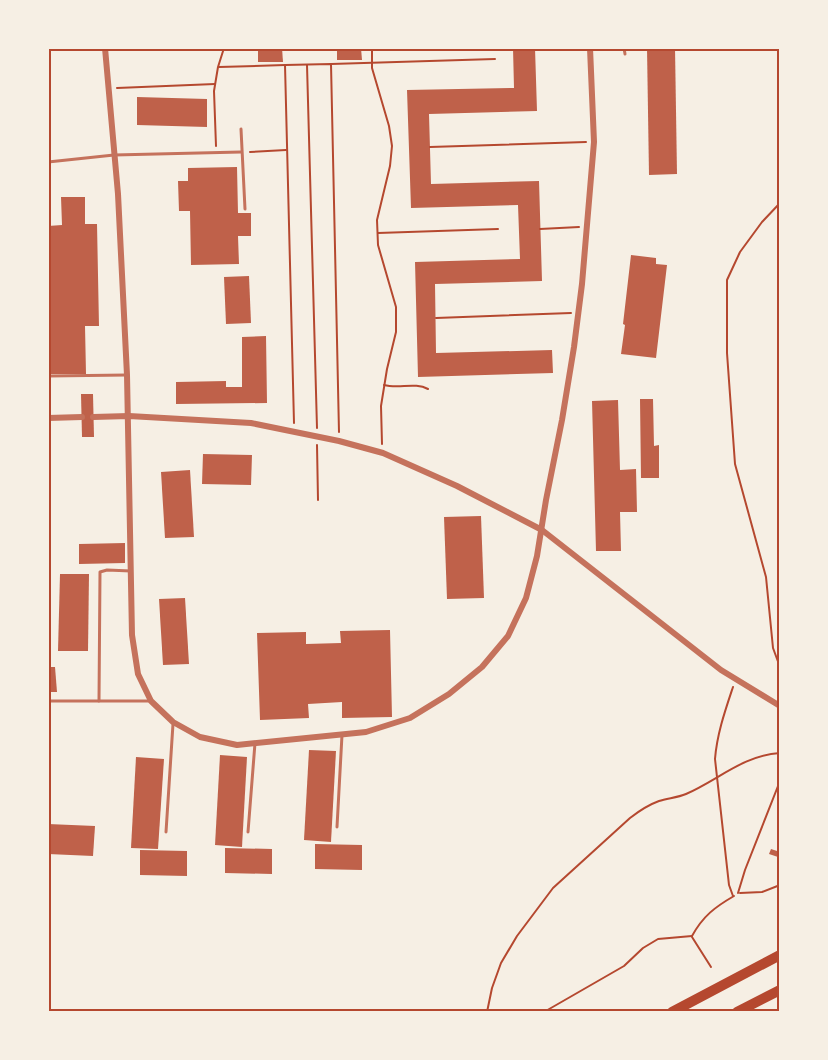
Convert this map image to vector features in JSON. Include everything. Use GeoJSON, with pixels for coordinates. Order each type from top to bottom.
{"type":"FeatureCollection","features":[{"type":"Feature","properties":{"kind":"highway"},"geometry":{"type":"LineString","coordinates":[[672,1012],[780,955]]}},
{"type":"Feature","properties":{"kind":"highway"},"geometry":{"type":"LineString","coordinates":[[737,1012],[780,990]]}},
{"type":"Feature","properties":{"kind":"street"},"geometry":{"type":"LineString","coordinates":[[105,48],[127,375],[132,635],[136,664],[138,674],[151,701],[173,722],[200,737],[237,745],[366,732],[410,718],[449,694],[482,668],[508,636],[526,598],[537,556],[562,420],[578,313],[594,142],[590,48]]}},
{"type":"Feature","properties":{"kind":"street"},"geometry":{"type":"LineString","coordinates":[[93,417],[129,416],[251,423],[295,430],[383,453],[457,486],[542,530],[721,670],[780,706]]}},
{"type":"Feature","properties":{"kind":"street"},"geometry":{"type":"LineString","coordinates":[[48,418],[82,417]]}},
{"type":"Feature","properties":{"kind":"lane"},"geometry":{"type":"LineString","coordinates":[[624,48],[625,54]]}},
{"type":"Feature","properties":{"kind":"lane"},"geometry":{"type":"LineString","coordinates":[[241,129],[245,209]]}},
{"type":"Feature","properties":{"kind":"lane"},"geometry":{"type":"LineString","coordinates":[[48,162],[114,155],[241,152]]}},
{"type":"Feature","properties":{"kind":"lane"},"geometry":{"type":"LineString","coordinates":[[48,376],[127,375]]}},
{"type":"Feature","properties":{"kind":"lane"},"geometry":{"type":"LineString","coordinates":[[99,701],[100,572],[131,571]]}},
{"type":"Feature","properties":{"kind":"lane"},"geometry":{"type":"LineString","coordinates":[[48,701],[151,701]]}},
{"type":"Feature","properties":{"kind":"lane"},"geometry":{"type":"LineString","coordinates":[[166,832],[173,722]]}},
{"type":"Feature","properties":{"kind":"lane"},"geometry":{"type":"LineString","coordinates":[[337,827],[342,735]]}},
{"type":"Feature","properties":{"kind":"lane"},"geometry":{"type":"LineString","coordinates":[[248,832],[255,743]]}},
{"type":"Feature","properties":{"kind":"path"},"geometry":{"type":"LineString","coordinates":[[216,153],[214,91],[224,48]]}},
{"type":"Feature","properties":{"kind":"path"},"geometry":{"type":"LineString","coordinates":[[372,48],[372,63],[378,93],[389,126],[392,146],[390,166],[377,220],[378,245],[396,307],[396,333],[381,405],[383,453]]}},
{"type":"Feature","properties":{"kind":"path"},"geometry":{"type":"LineString","coordinates":[[218,67],[495,59]]}},
{"type":"Feature","properties":{"kind":"path"},"geometry":{"type":"LineString","coordinates":[[331,64],[339,441]]}},
{"type":"Feature","properties":{"kind":"path"},"geometry":{"type":"LineString","coordinates":[[285,65],[295,430]]}},
{"type":"Feature","properties":{"kind":"path"},"geometry":{"type":"LineString","coordinates":[[307,65],[318,500]]}},
{"type":"Feature","properties":{"kind":"path"},"geometry":{"type":"LineString","coordinates":[[109,88],[215,84]]}},
{"type":"Feature","properties":{"kind":"path"},"geometry":{"type":"LineString","coordinates":[[430,147],[594,142]]}},
{"type":"Feature","properties":{"kind":"path"},"geometry":{"type":"LineString","coordinates":[[241,152],[287,150]]}},
{"type":"Feature","properties":{"kind":"path"},"geometry":{"type":"LineString","coordinates":[[780,203],[762,222],[740,252],[727,280],[727,353],[735,464],[766,577],[773,648],[780,667]]}},
{"type":"Feature","properties":{"kind":"path"},"geometry":{"type":"LineString","coordinates":[[540,229],[587,227]]}},
{"type":"Feature","properties":{"kind":"path"},"geometry":{"type":"LineString","coordinates":[[378,233],[498,229]]}},
{"type":"Feature","properties":{"kind":"path"},"geometry":{"type":"LineString","coordinates":[[436,318],[578,313]]}},
{"type":"Feature","properties":{"kind":"path"},"geometry":{"type":"LineString","coordinates":[[384,385],[391,387],[422,386],[428,389]]}},
{"type":"Feature","properties":{"kind":"path"},"geometry":{"type":"LineString","coordinates":[[733,896],[729,885],[715,759],[722,719],[736,679]]}},
{"type":"Feature","properties":{"kind":"path"},"geometry":{"type":"LineString","coordinates":[[488,1012],[492,988],[501,963],[517,936],[553,888],[630,818],[643,808],[685,795],[752,758],[780,753]]}},
{"type":"Feature","properties":{"kind":"path"},"geometry":{"type":"LineString","coordinates":[[738,893],[780,781]]}},
{"type":"Feature","properties":{"kind":"path"},"geometry":{"type":"LineString","coordinates":[[692,936],[700,922],[718,905],[738,893],[762,892],[780,885]]}},
{"type":"Feature","properties":{"kind":"path"},"geometry":{"type":"LineString","coordinates":[[692,936],[711,967]]}},
{"type":"Feature","properties":{"kind":"path"},"geometry":{"type":"LineString","coordinates":[[544,1012],[624,966],[643,948],[658,939],[692,936]]}},
{"type":"Feature","properties":{"kind":"building"},"geometry":{"type":"Polygon","coordinates":[[[258,48],[282,48],[283,62],[258,62],[258,48]]]}},
{"type":"Feature","properties":{"kind":"building"},"geometry":{"type":"Polygon","coordinates":[[[337,48],[361,48],[362,60],[337,60],[337,48]]]}},
{"type":"Feature","properties":{"kind":"building"},"geometry":{"type":"Polygon","coordinates":[[[513,48],[535,48],[537,111],[429,114],[431,184],[539,181],[542,281],[435,284],[436,353],[552,350],[553,373],[418,377],[415,262],[520,259],[518,205],[411,208],[407,90],[514,88],[513,48]]]}},
{"type":"Feature","properties":{"kind":"building"},"geometry":{"type":"Polygon","coordinates":[[[647,48],[675,48],[677,174],[649,175],[647,48]]]}},
{"type":"Feature","properties":{"kind":"building"},"geometry":{"type":"Polygon","coordinates":[[[137,97],[207,99],[207,127],[137,125],[137,97]]]}},
{"type":"Feature","properties":{"kind":"building"},"geometry":{"type":"Polygon","coordinates":[[[237,167],[238,213],[251,213],[251,236],[238,236],[239,264],[191,265],[190,211],[179,211],[178,181],[188,181],[188,168],[237,167]]]}},
{"type":"Feature","properties":{"kind":"building"},"geometry":{"type":"Polygon","coordinates":[[[61,197],[85,197],[85,224],[97,224],[99,326],[85,326],[86,374],[48,374],[50,263],[48,263],[48,226],[62,225],[61,197]]]}},
{"type":"Feature","properties":{"kind":"building"},"geometry":{"type":"Polygon","coordinates":[[[631,255],[656,258],[656,264],[667,265],[656,358],[621,354],[631,255]]]}},
{"type":"Feature","properties":{"kind":"building"},"geometry":{"type":"Polygon","coordinates":[[[249,276],[251,323],[226,324],[224,277],[249,276]]]}},
{"type":"Feature","properties":{"kind":"building"},"geometry":{"type":"Polygon","coordinates":[[[266,336],[267,403],[176,404],[176,382],[226,381],[226,387],[242,387],[242,337],[266,336]]]}},
{"type":"Feature","properties":{"kind":"building"},"geometry":{"type":"Polygon","coordinates":[[[81,394],[93,394],[94,437],[82,437],[81,394]]]}},
{"type":"Feature","properties":{"kind":"building"},"geometry":{"type":"Polygon","coordinates":[[[640,399],[653,399],[654,446],[659,445],[659,478],[641,478],[640,399]]]}},
{"type":"Feature","properties":{"kind":"building"},"geometry":{"type":"Polygon","coordinates":[[[618,400],[620,470],[636,469],[637,512],[620,512],[621,551],[596,551],[592,401],[618,400]]]}},
{"type":"Feature","properties":{"kind":"building"},"geometry":{"type":"Polygon","coordinates":[[[203,454],[252,455],[251,485],[202,484],[203,454]]]}},
{"type":"Feature","properties":{"kind":"building"},"geometry":{"type":"Polygon","coordinates":[[[190,470],[194,537],[165,538],[161,472],[190,470]]]}},
{"type":"Feature","properties":{"kind":"building"},"geometry":{"type":"Polygon","coordinates":[[[481,516],[484,598],[447,599],[444,517],[481,516]]]}},
{"type":"Feature","properties":{"kind":"building"},"geometry":{"type":"Polygon","coordinates":[[[125,543],[125,563],[79,564],[79,544],[125,543]]]}},
{"type":"Feature","properties":{"kind":"building"},"geometry":{"type":"Polygon","coordinates":[[[60,574],[89,574],[88,651],[58,651],[60,574]]]}},
{"type":"Feature","properties":{"kind":"building"},"geometry":{"type":"Polygon","coordinates":[[[185,598],[189,664],[163,665],[159,599],[185,598]]]}},
{"type":"Feature","properties":{"kind":"building"},"geometry":{"type":"Polygon","coordinates":[[[390,630],[392,717],[342,718],[342,702],[308,704],[309,718],[260,720],[257,633],[306,632],[306,644],[341,643],[340,631],[390,630]]]}},
{"type":"Feature","properties":{"kind":"building"},"geometry":{"type":"Polygon","coordinates":[[[48,667],[55,667],[57,692],[48,692],[48,667]]]}},
{"type":"Feature","properties":{"kind":"building"},"geometry":{"type":"Polygon","coordinates":[[[309,750],[336,751],[331,842],[304,840],[309,750]]]}},
{"type":"Feature","properties":{"kind":"building"},"geometry":{"type":"Polygon","coordinates":[[[220,755],[247,757],[242,847],[215,845],[220,755]]]}},
{"type":"Feature","properties":{"kind":"building"},"geometry":{"type":"Polygon","coordinates":[[[136,757],[164,759],[158,849],[131,848],[136,757]]]}},
{"type":"Feature","properties":{"kind":"building"},"geometry":{"type":"Polygon","coordinates":[[[48,824],[95,826],[93,856],[48,854],[48,824]]]}},
{"type":"Feature","properties":{"kind":"building"},"geometry":{"type":"Polygon","coordinates":[[[315,844],[362,845],[362,870],[315,869],[315,844]]]}},
{"type":"Feature","properties":{"kind":"building"},"geometry":{"type":"Polygon","coordinates":[[[225,848],[272,849],[272,874],[225,873],[225,848]]]}},
{"type":"Feature","properties":{"kind":"building"},"geometry":{"type":"Polygon","coordinates":[[[771,849],[780,852],[778,857],[769,854],[771,849]]]}},
{"type":"Feature","properties":{"kind":"building"},"geometry":{"type":"Polygon","coordinates":[[[140,850],[187,851],[187,876],[140,875],[140,850]]]}}]}
